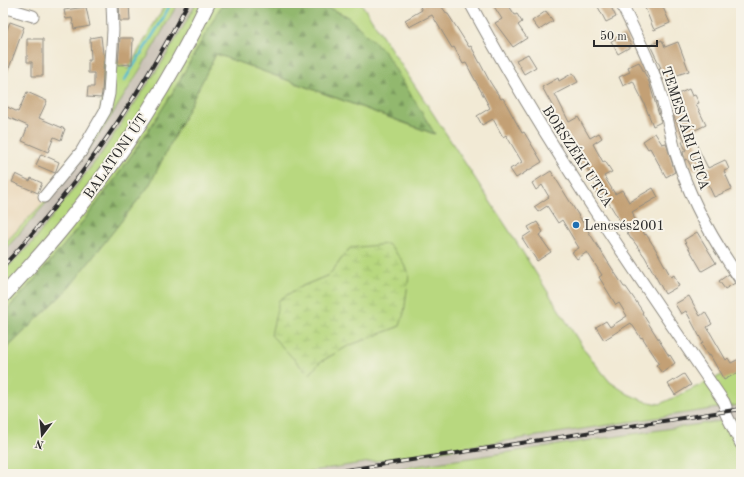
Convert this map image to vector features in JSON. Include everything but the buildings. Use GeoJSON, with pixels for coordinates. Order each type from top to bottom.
{"type":"FeatureCollection","features":[{"type":"Feature","properties":{"kind":"main road","name":"BALATONI ÚT"},"geometry":{"type":"LineString","coordinates":[[3,296],[68,222],[119,154],[178,60],[208,3]]}},
{"type":"Feature","properties":{"kind":"street"},"geometry":{"type":"LineString","coordinates":[[44,197],[81,152],[105,111],[109,94],[113,30],[112,3]]}},
{"type":"Feature","properties":{"kind":"street","name":"BORSZÉKI UTCA"},"geometry":{"type":"LineString","coordinates":[[470,3],[499,57],[566,167],[724,402],[726,407],[725,412],[741,444]]}},
{"type":"Feature","properties":{"kind":"street","name":"TEMESVÁRI UTCA"},"geometry":{"type":"LineString","coordinates":[[621,3],[657,82],[676,154],[692,198],[713,239],[741,280]]}},
{"type":"Feature","properties":{"kind":"street"},"geometry":{"type":"LineString","coordinates":[[3,6],[33,16]]}},
{"type":"Feature","properties":{"kind":"shaded area"},"geometry":{"type":"Polygon","coordinates":[[[178,3],[196,3],[163,61],[101,154],[32,243],[3,272],[3,252],[48,201],[104,127],[136,78],[178,3]]]}},
{"type":"Feature","properties":{"kind":"shaded area"},"geometry":{"type":"Polygon","coordinates":[[[3,178],[38,193],[46,200],[3,245],[3,178]]]}},
{"type":"Feature","properties":{"kind":"shaded area"},"geometry":{"type":"Polygon","coordinates":[[[741,405],[741,418],[361,474],[292,474],[712,409],[741,405]]]}},
{"type":"Feature","properties":{"kind":"green space"},"geometry":{"type":"Polygon","coordinates":[[[166,3],[178,3],[143,65],[105,126],[69,175],[3,252],[3,245],[46,200],[99,114],[103,91],[104,51],[128,69],[166,3]]]}},
{"type":"Feature","properties":{"kind":"green space"},"geometry":{"type":"Polygon","coordinates":[[[196,3],[223,3],[171,95],[133,153],[93,209],[27,289],[3,314],[3,272],[32,243],[101,154],[163,61],[196,3]]]}},
{"type":"Feature","properties":{"kind":"green space"},"geometry":{"type":"Polygon","coordinates":[[[223,3],[317,3],[347,16],[384,51],[435,134],[216,54],[149,186],[68,289],[3,352],[3,314],[27,289],[93,209],[133,153],[171,95],[223,3]]]}},
{"type":"Feature","properties":{"kind":"green space"},"geometry":{"type":"Polygon","coordinates":[[[317,3],[361,3],[510,232],[585,351],[610,382],[628,394],[644,401],[660,404],[741,366],[741,405],[292,474],[3,474],[3,352],[68,289],[149,186],[216,54],[434,134],[347,16],[317,3]],[[350,248],[329,275],[298,288],[276,319],[272,335],[309,375],[320,362],[348,346],[400,326],[350,248]]]}},
{"type":"Feature","properties":{"kind":"green space"},"geometry":{"type":"Polygon","coordinates":[[[388,244],[401,259],[409,275],[404,313],[400,326],[348,346],[320,362],[309,375],[271,335],[279,300],[298,288],[329,275],[350,248],[388,244]]]}},
{"type":"Feature","properties":{"kind":"green space"},"geometry":{"type":"Polygon","coordinates":[[[741,418],[741,474],[361,474],[741,418]]]}},
{"type":"Feature","properties":{"kind":"waterway"},"geometry":{"type":"LineString","coordinates":[[124,81],[161,22],[171,3]]}},
{"type":"Feature","properties":{"kind":"railway"},"geometry":{"type":"LineString","coordinates":[[3,266],[62,198],[102,145],[156,61],[188,3]]}},
{"type":"Feature","properties":{"kind":"railway"},"geometry":{"type":"LineString","coordinates":[[321,474],[741,409]]}},
{"type":"Feature","properties":{"kind":"place","name":"Lencsés2001"},"geometry":{"type":"Point","coordinates":[576,225]}}]}
